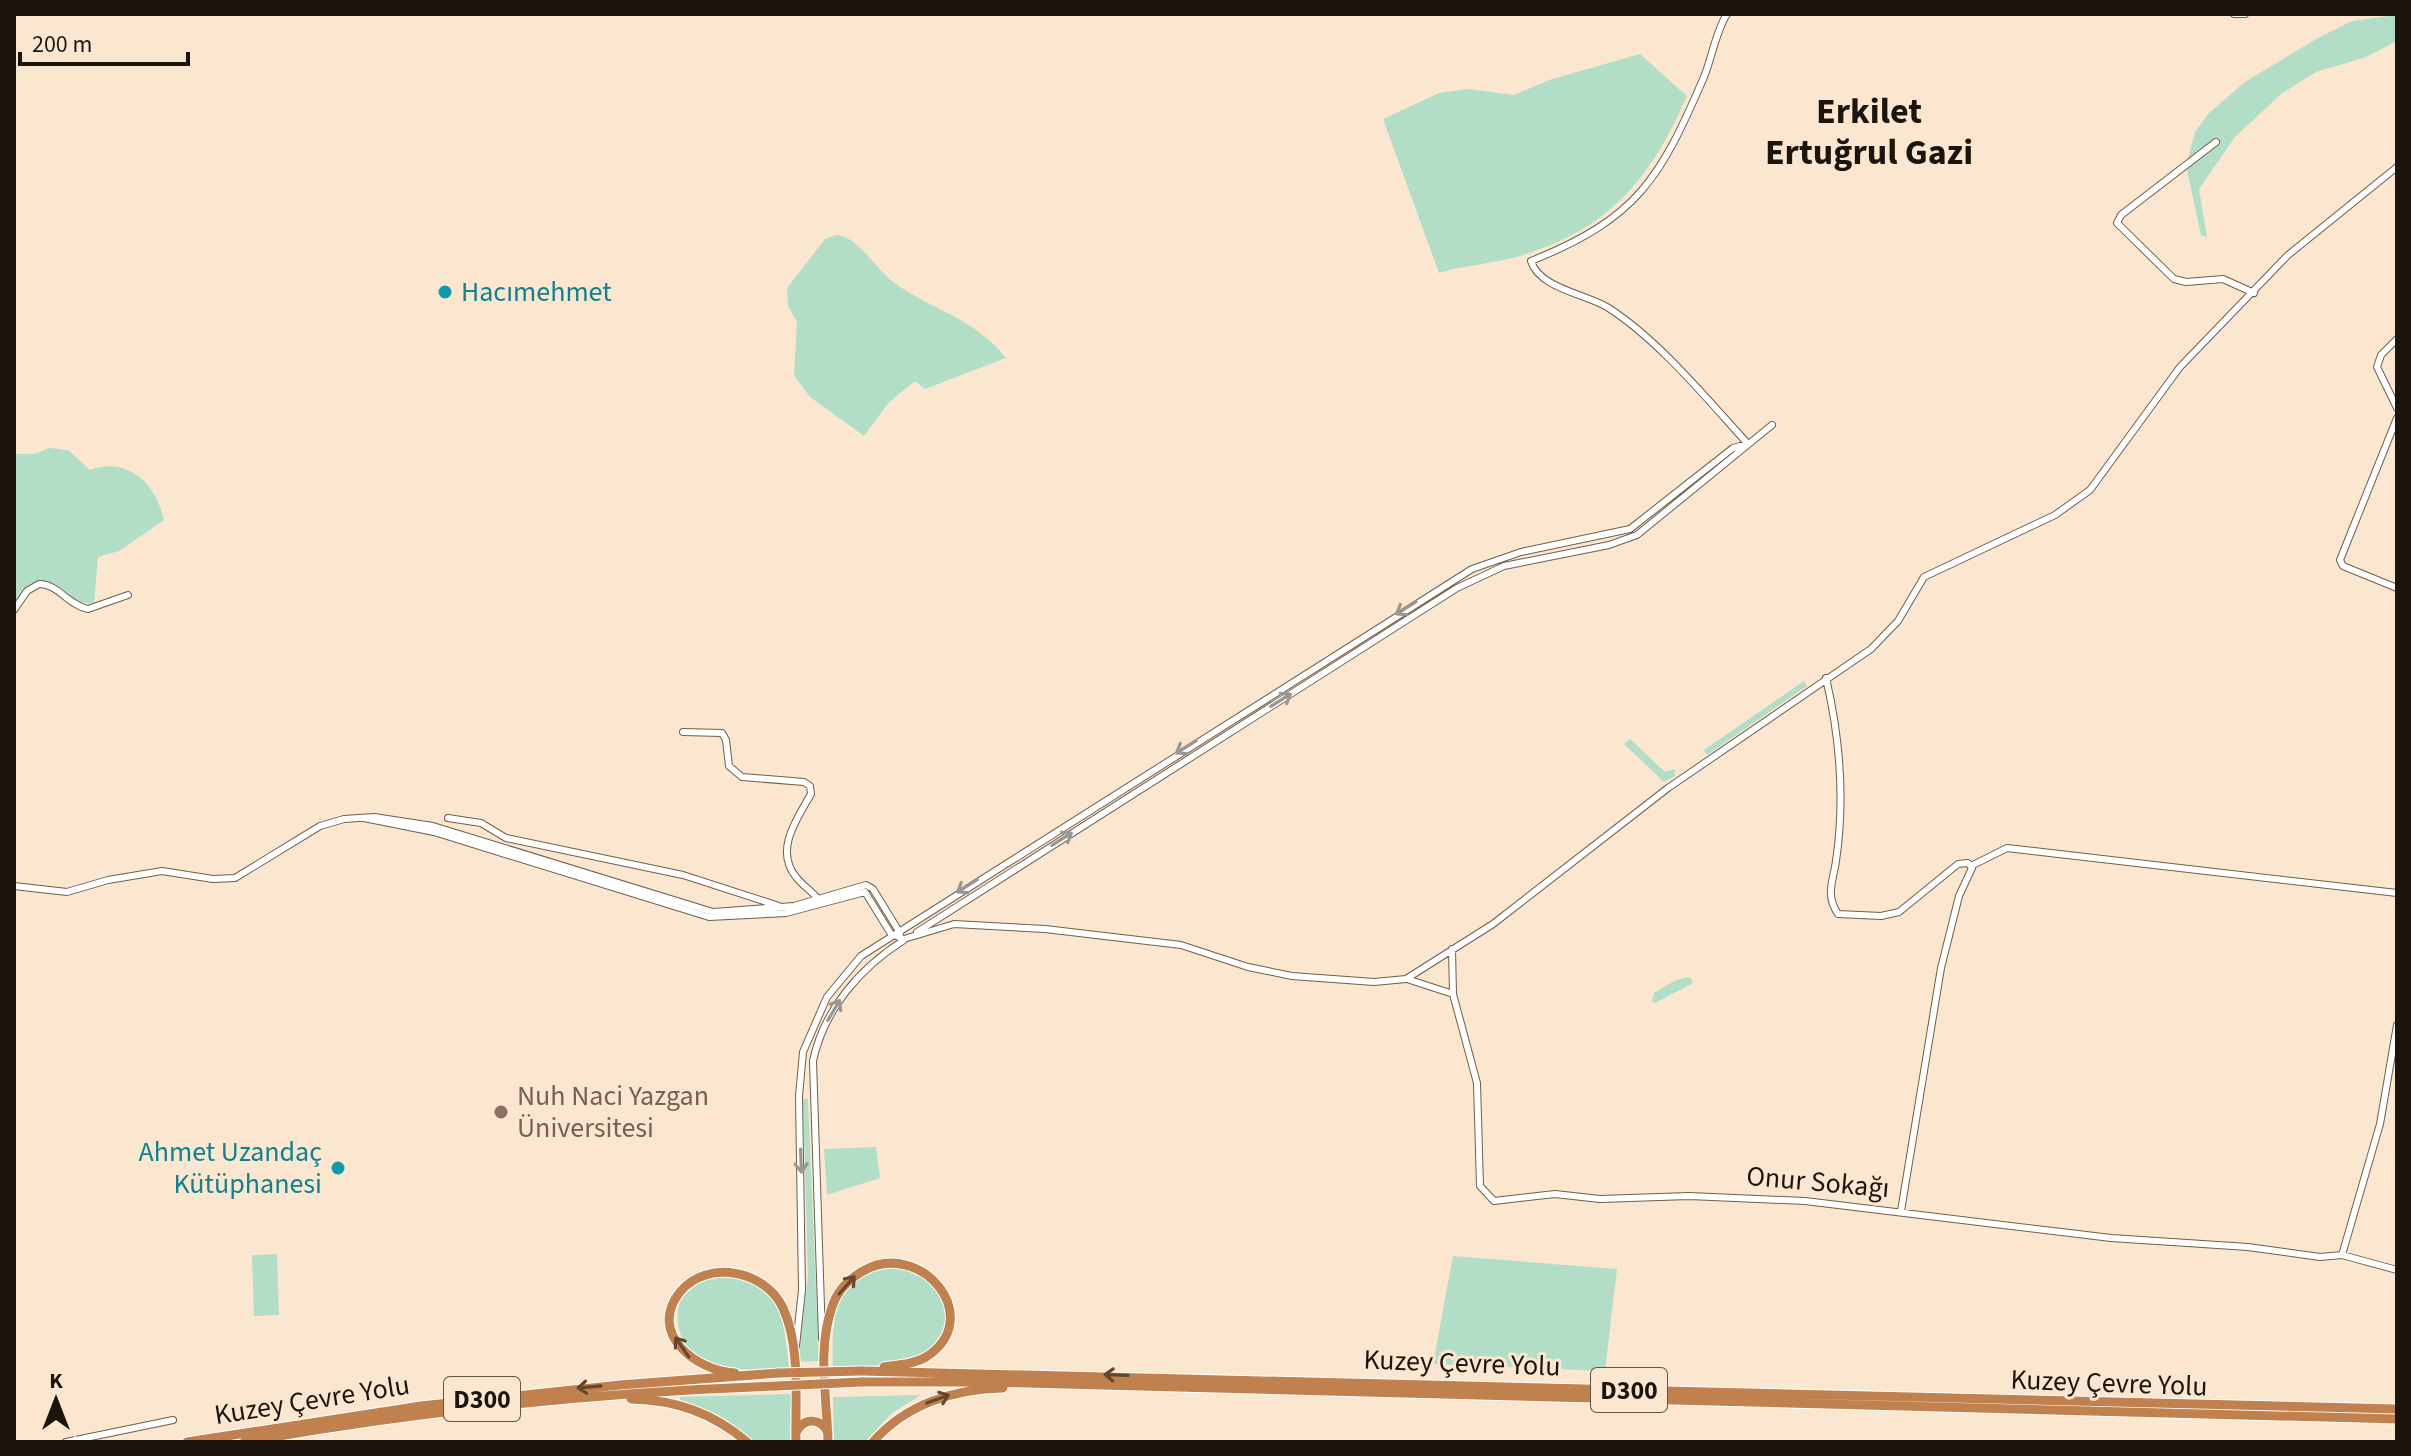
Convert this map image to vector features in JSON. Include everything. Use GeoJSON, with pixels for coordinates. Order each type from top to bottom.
{"type":"FeatureCollection","features":[{"type":"Feature","properties":{"kind":"highway"},"geometry":{"type":"LineString","coordinates":[[828,1437],[824,1357],[832,1306],[854,1276],[869,1267],[892,1263],[925,1273],[941,1286],[950,1306],[948,1328],[943,1339],[926,1357],[914,1362],[861,1371]]}},
{"type":"Feature","properties":{"kind":"highway"},"geometry":{"type":"LineString","coordinates":[[779,1373],[730,1372],[696,1363],[684,1353],[672,1329],[673,1304],[680,1292],[690,1283],[715,1273],[755,1278],[783,1308],[794,1361],[796,1439]]}},
{"type":"Feature","properties":{"kind":"highway","name":"D300"},"geometry":{"type":"LineString","coordinates":[[779,1373],[861,1371]]}},
{"type":"Feature","properties":{"kind":"highway","name":"Kuzey Çevre Yolu"},"geometry":{"type":"LineString","coordinates":[[861,1371],[1103,1375],[2276,1409],[2397,1409]]}},
{"type":"Feature","properties":{"kind":"highway","name":"Kuzey Çevre Yolu"},"geometry":{"type":"LineString","coordinates":[[187,1442],[421,1406],[605,1386],[779,1373]]}},
{"type":"Feature","properties":{"kind":"highway","name":"Kuzey Çevre Yolu"},"geometry":{"type":"LineString","coordinates":[[244,1442],[407,1417],[527,1404],[690,1389],[862,1382],[1087,1385],[2397,1419]]}},
{"type":"Feature","properties":{"kind":"highway"},"geometry":{"type":"LineString","coordinates":[[873,1442],[911,1411],[954,1394],[990,1388],[1087,1385]]}},
{"type":"Feature","properties":{"kind":"highway"},"geometry":{"type":"LineString","coordinates":[[527,1404],[627,1399],[674,1403],[711,1417],[747,1442]]}},
{"type":"Feature","properties":{"kind":"highway"},"geometry":{"type":"LineString","coordinates":[[796,1439],[800,1426],[809,1421],[819,1423],[828,1437]]}},
{"type":"Feature","properties":{"kind":"street"},"geometry":{"type":"LineString","coordinates":[[1727,14],[1707,68],[1662,166],[1622,213],[1576,243],[1531,261],[1543,278],[1596,301],[1635,328],[1748,444]]}},
{"type":"Feature","properties":{"kind":"street"},"geometry":{"type":"LineString","coordinates":[[2234,14],[2245,14]]}},
{"type":"Feature","properties":{"kind":"street"},"geometry":{"type":"LineString","coordinates":[[2216,142],[2121,215],[2117,223],[2174,279],[2186,282],[2228,280],[2254,293]]}},
{"type":"Feature","properties":{"kind":"street"},"geometry":{"type":"LineString","coordinates":[[1406,979],[1493,924],[1668,788],[1881,640],[1898,621],[1924,577],[2055,515],[2090,490],[2169,379],[2288,255],[2397,167]]}},
{"type":"Feature","properties":{"kind":"street"},"geometry":{"type":"LineString","coordinates":[[2397,339],[2381,355],[2377,367],[2397,408]]}},
{"type":"Feature","properties":{"kind":"street"},"geometry":{"type":"LineString","coordinates":[[2397,418],[2340,560],[2343,566],[2397,588]]}},
{"type":"Feature","properties":{"kind":"street"},"geometry":{"type":"LineString","coordinates":[[824,1357],[818,1277],[813,1061],[823,1029],[847,990],[871,964],[904,939],[1457,588],[1517,562],[1609,545],[1637,535],[1738,456],[1772,425]]}},
{"type":"Feature","properties":{"kind":"street"},"geometry":{"type":"LineString","coordinates":[[794,1361],[802,1290],[799,1096],[803,1052],[813,1023],[837,983],[865,952],[1472,569],[1521,552],[1630,529],[1733,448],[1748,444]]}},
{"type":"Feature","properties":{"kind":"street"},"geometry":{"type":"LineString","coordinates":[[14,610],[27,591],[39,584],[52,586],[73,604],[88,609],[128,595]]}},
{"type":"Feature","properties":{"kind":"street"},"geometry":{"type":"LineString","coordinates":[[1826,678],[1839,760],[1839,832],[1829,892],[1838,914],[1895,914],[1958,864],[1971,866],[2007,848],[2397,893]]}},
{"type":"Feature","properties":{"kind":"street"},"geometry":{"type":"LineString","coordinates":[[683,732],[722,733],[726,740],[729,766],[739,776],[804,782],[810,786],[811,794],[790,832],[787,854],[793,873],[819,900]]}},
{"type":"Feature","properties":{"kind":"street"},"geometry":{"type":"LineString","coordinates":[[14,886],[67,892],[108,880],[162,871],[213,879],[235,878],[320,826],[344,819],[364,818],[433,826],[705,910],[735,913],[783,908],[869,885],[894,932]]}},
{"type":"Feature","properties":{"kind":"street"},"geometry":{"type":"LineString","coordinates":[[364,818],[434,832],[716,918],[798,911],[865,892],[894,932],[904,939]]}},
{"type":"Feature","properties":{"kind":"street"},"geometry":{"type":"LineString","coordinates":[[448,818],[481,823],[506,838],[692,877],[783,908]]}},
{"type":"Feature","properties":{"kind":"street"},"geometry":{"type":"LineString","coordinates":[[1901,1211],[1941,968],[1959,896],[1971,866]]}},
{"type":"Feature","properties":{"kind":"street"},"geometry":{"type":"LineString","coordinates":[[904,939],[954,924],[1045,929],[1181,945],[1240,965],[1292,976],[1374,982],[1406,979],[1453,994]]}},
{"type":"Feature","properties":{"kind":"street","name":"Onur Sokağı"},"geometry":{"type":"LineString","coordinates":[[1452,949],[1453,994],[1475,1070],[1481,1125],[1480,1186],[1491,1199],[1502,1202],[1548,1194],[1613,1199],[1713,1196],[1901,1211],[2111,1238],[2248,1247],[2320,1257],[2342,1255],[2397,1270]]}},
{"type":"Feature","properties":{"kind":"street"},"geometry":{"type":"LineString","coordinates":[[2342,1255],[2380,1124],[2397,1025]]}},
{"type":"Feature","properties":{"kind":"street"},"geometry":{"type":"LineString","coordinates":[[66,1442],[173,1420]]}},
{"type":"Feature","properties":{"kind":"green space"},"geometry":{"type":"Polygon","coordinates":[[[2397,15],[2397,41],[2366,57],[2316,72],[2281,94],[2235,137],[2199,189],[2207,237],[2201,235],[2186,166],[2195,132],[2209,113],[2245,82],[2318,38],[2352,21],[2397,15]]]}},
{"type":"Feature","properties":{"kind":"green space"},"geometry":{"type":"Polygon","coordinates":[[[1640,54],[1687,96],[1658,153],[1622,198],[1601,217],[1548,246],[1516,257],[1439,273],[1383,119],[1439,93],[1468,89],[1514,95],[1549,80],[1640,54]]]}},
{"type":"Feature","properties":{"kind":"green space"},"geometry":{"type":"Polygon","coordinates":[[[837,235],[852,241],[893,282],[980,332],[1006,358],[925,389],[915,381],[889,402],[864,436],[810,397],[794,375],[797,322],[788,306],[787,288],[825,239],[837,235]]]}},
{"type":"Feature","properties":{"kind":"green space"},"geometry":{"type":"Polygon","coordinates":[[[49,448],[68,450],[90,470],[116,467],[138,476],[154,495],[164,520],[119,551],[98,557],[94,603],[78,601],[54,585],[39,580],[25,588],[14,608],[14,454],[35,454],[49,448]]]}},
{"type":"Feature","properties":{"kind":"green space"},"geometry":{"type":"Polygon","coordinates":[[[1804,681],[1807,686],[1707,755],[1704,750],[1804,681]]]}},
{"type":"Feature","properties":{"kind":"green space"},"geometry":{"type":"Polygon","coordinates":[[[1630,739],[1665,772],[1675,769],[1675,776],[1664,782],[1624,744],[1630,739]]]}},
{"type":"Feature","properties":{"kind":"green space"},"geometry":{"type":"Polygon","coordinates":[[[1690,977],[1693,983],[1655,1003],[1652,1001],[1654,993],[1676,980],[1690,977]]]}},
{"type":"Feature","properties":{"kind":"green space"},"geometry":{"type":"Polygon","coordinates":[[[803,1099],[808,1099],[819,1361],[798,1362],[808,1275],[803,1099]]]}},
{"type":"Feature","properties":{"kind":"green space"},"geometry":{"type":"Polygon","coordinates":[[[876,1147],[880,1178],[827,1195],[824,1149],[876,1147]]]}},
{"type":"Feature","properties":{"kind":"green space"},"geometry":{"type":"Polygon","coordinates":[[[277,1254],[279,1315],[254,1316],[252,1255],[277,1254]]]}},
{"type":"Feature","properties":{"kind":"green space"},"geometry":{"type":"Polygon","coordinates":[[[1453,1256],[1617,1269],[1605,1371],[1433,1364],[1453,1256]]]}},
{"type":"Feature","properties":{"kind":"green space"},"geometry":{"type":"Polygon","coordinates":[[[889,1266],[916,1271],[938,1290],[946,1312],[942,1335],[925,1353],[904,1362],[833,1367],[835,1317],[847,1290],[871,1272],[889,1266]]]}},
{"type":"Feature","properties":{"kind":"green space"},"geometry":{"type":"Polygon","coordinates":[[[723,1276],[758,1285],[768,1294],[781,1319],[789,1368],[729,1368],[701,1360],[690,1351],[682,1338],[678,1321],[683,1295],[705,1279],[723,1276]]]}},
{"type":"Feature","properties":{"kind":"green space"},"geometry":{"type":"Polygon","coordinates":[[[792,1394],[794,1442],[755,1442],[718,1415],[680,1400],[680,1397],[792,1394]]]}},
{"type":"Feature","properties":{"kind":"green space"},"geometry":{"type":"Polygon","coordinates":[[[921,1395],[892,1413],[865,1442],[834,1442],[833,1397],[921,1395]]]}},
{"type":"Feature","properties":{"kind":"place","name":"Hacımehmet"},"geometry":{"type":"Point","coordinates":[445,292]}},
{"type":"Feature","properties":{"kind":"place","name":"Nuh Naci Yazgan Üniversitesi"},"geometry":{"type":"Point","coordinates":[501,1112]}},
{"type":"Feature","properties":{"kind":"place","name":"Ahmet Uzandaç Kütüphanesi"},"geometry":{"type":"Point","coordinates":[338,1168]}},
{"type":"Feature","properties":{"kind":"district","name":"Erkilet Ertuğrul Gazi"},"geometry":{"type":"Point","coordinates":[1869,132]}}]}
